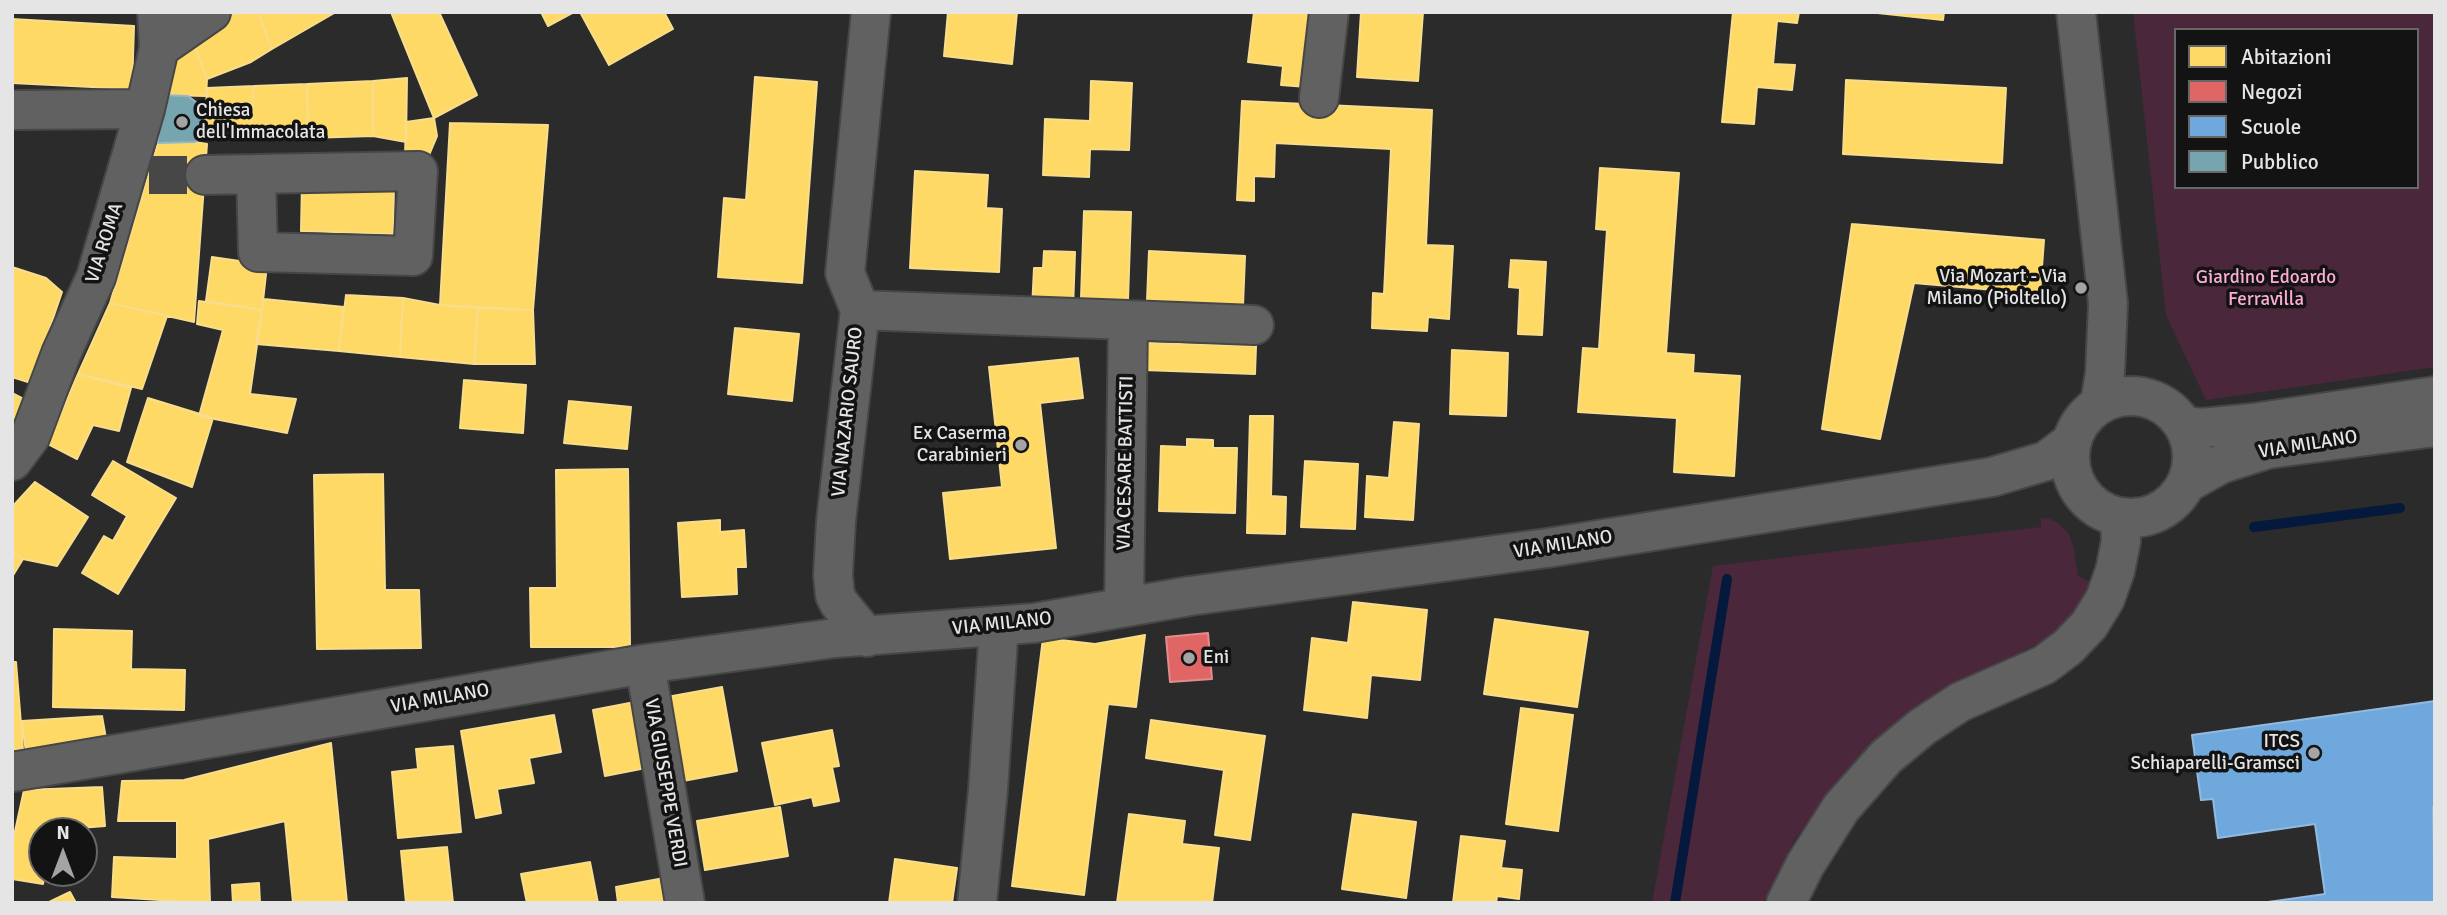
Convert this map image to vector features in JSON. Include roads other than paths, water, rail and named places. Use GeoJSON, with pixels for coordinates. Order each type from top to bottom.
{"type":"FeatureCollection","features":[{"type":"Feature","properties":{"kind":"street"},"geometry":{"type":"LineString","coordinates":[[158,30],[211,12]]}},
{"type":"Feature","properties":{"kind":"street","name":"VIA NAZARIO SAURO"},"geometry":{"type":"LineString","coordinates":[[867,637],[839,603],[835,595],[833,575],[836,521],[860,310],[845,273],[871,12]]}},
{"type":"Feature","properties":{"kind":"street"},"geometry":{"type":"LineString","coordinates":[[1319,98],[1329,12]]}},
{"type":"Feature","properties":{"kind":"street"},"geometry":{"type":"LineString","coordinates":[[2076,12],[2108,303],[2105,373],[2100,403]]}},
{"type":"Feature","properties":{"kind":"street","name":"VIA ROMA"},"geometry":{"type":"LineString","coordinates":[[12,461],[30,437],[61,354],[138,174],[158,30]]}},
{"type":"Feature","properties":{"kind":"street"},"geometry":{"type":"LineString","coordinates":[[12,110],[145,109]]}},
{"type":"Feature","properties":{"kind":"street"},"geometry":{"type":"LineString","coordinates":[[205,175],[256,174]]}},
{"type":"Feature","properties":{"kind":"street"},"geometry":{"type":"LineString","coordinates":[[2108,303],[2123,355],[2135,383],[2149,398],[2171,410],[2184,426],[2192,454],[2186,483],[2175,499],[2159,511],[2140,517],[2120,517],[2093,506],[2080,491],[2070,468],[2070,443],[2081,420],[2100,403],[2124,395],[2149,398]]}},
{"type":"Feature","properties":{"kind":"street"},"geometry":{"type":"LineString","coordinates":[[860,310],[1254,325]]}},
{"type":"Feature","properties":{"kind":"street","name":"VIA CESARE BATTISTI"},"geometry":{"type":"LineString","coordinates":[[1124,607],[1128,320]]}},
{"type":"Feature","properties":{"kind":"street","name":"VIA MILANO"},"geometry":{"type":"LineString","coordinates":[[2184,426],[2202,428],[2253,423],[2435,396]]}},
{"type":"Feature","properties":{"kind":"street","name":"VIA MILANO"},"geometry":{"type":"LineString","coordinates":[[2186,483],[2221,464],[2267,449],[2435,427]]}},
{"type":"Feature","properties":{"kind":"street","name":"VIA MILANO"},"geometry":{"type":"LineString","coordinates":[[12,772],[645,664],[835,638],[1034,623],[1124,607],[1547,548],[1992,477],[2046,461],[2070,443]]}},
{"type":"Feature","properties":{"kind":"street","name":"VIA MILANO"},"geometry":{"type":"LineString","coordinates":[[1992,477],[2080,491]]}},
{"type":"Feature","properties":{"kind":"street"},"geometry":{"type":"LineString","coordinates":[[1786,903],[1805,865],[1841,808],[1886,757],[1922,727],[1960,702],[2050,661],[2089,625],[2105,599],[2115,571],[2121,541],[2120,517]]}},
{"type":"Feature","properties":{"kind":"street"},"geometry":{"type":"LineString","coordinates":[[977,903],[999,626]]}},
{"type":"Feature","properties":{"kind":"street","name":"VIA GIUSEPPE VERDI"},"geometry":{"type":"LineString","coordinates":[[645,664],[685,903]]}},
{"type":"Feature","properties":{"kind":"waterway"},"geometry":{"type":"LineString","coordinates":[[2254,527],[2400,508]]}},
{"type":"Feature","properties":{"kind":"waterway"},"geometry":{"type":"LineString","coordinates":[[1675,903],[1727,579]]}},
{"type":"Feature","properties":{"kind":"tunnel"},"geometry":{"type":"LineString","coordinates":[[149,175],[205,175]]}},
{"type":"Feature","properties":{"kind":"place","name":"Chiesa dell'Immacolata"},"geometry":{"type":"Point","coordinates":[182,122]}},
{"type":"Feature","properties":{"kind":"place","name":"Via Mozart - Via Milano (Pioltello)"},"geometry":{"type":"Point","coordinates":[2081,288]}},
{"type":"Feature","properties":{"kind":"place","name":"Ex Caserma Carabinieri"},"geometry":{"type":"Point","coordinates":[1021,445]}},
{"type":"Feature","properties":{"kind":"place","name":"Eni"},"geometry":{"type":"Point","coordinates":[1189,658]}},
{"type":"Feature","properties":{"kind":"place","name":"ITCS Schiaparelli-Gramsci"},"geometry":{"type":"Point","coordinates":[2314,753]}},
{"type":"Feature","properties":{"kind":"park label","name":"Giardino Edoardo Ferravilla"},"geometry":{"type":"Point","coordinates":[2266,289]}}]}
